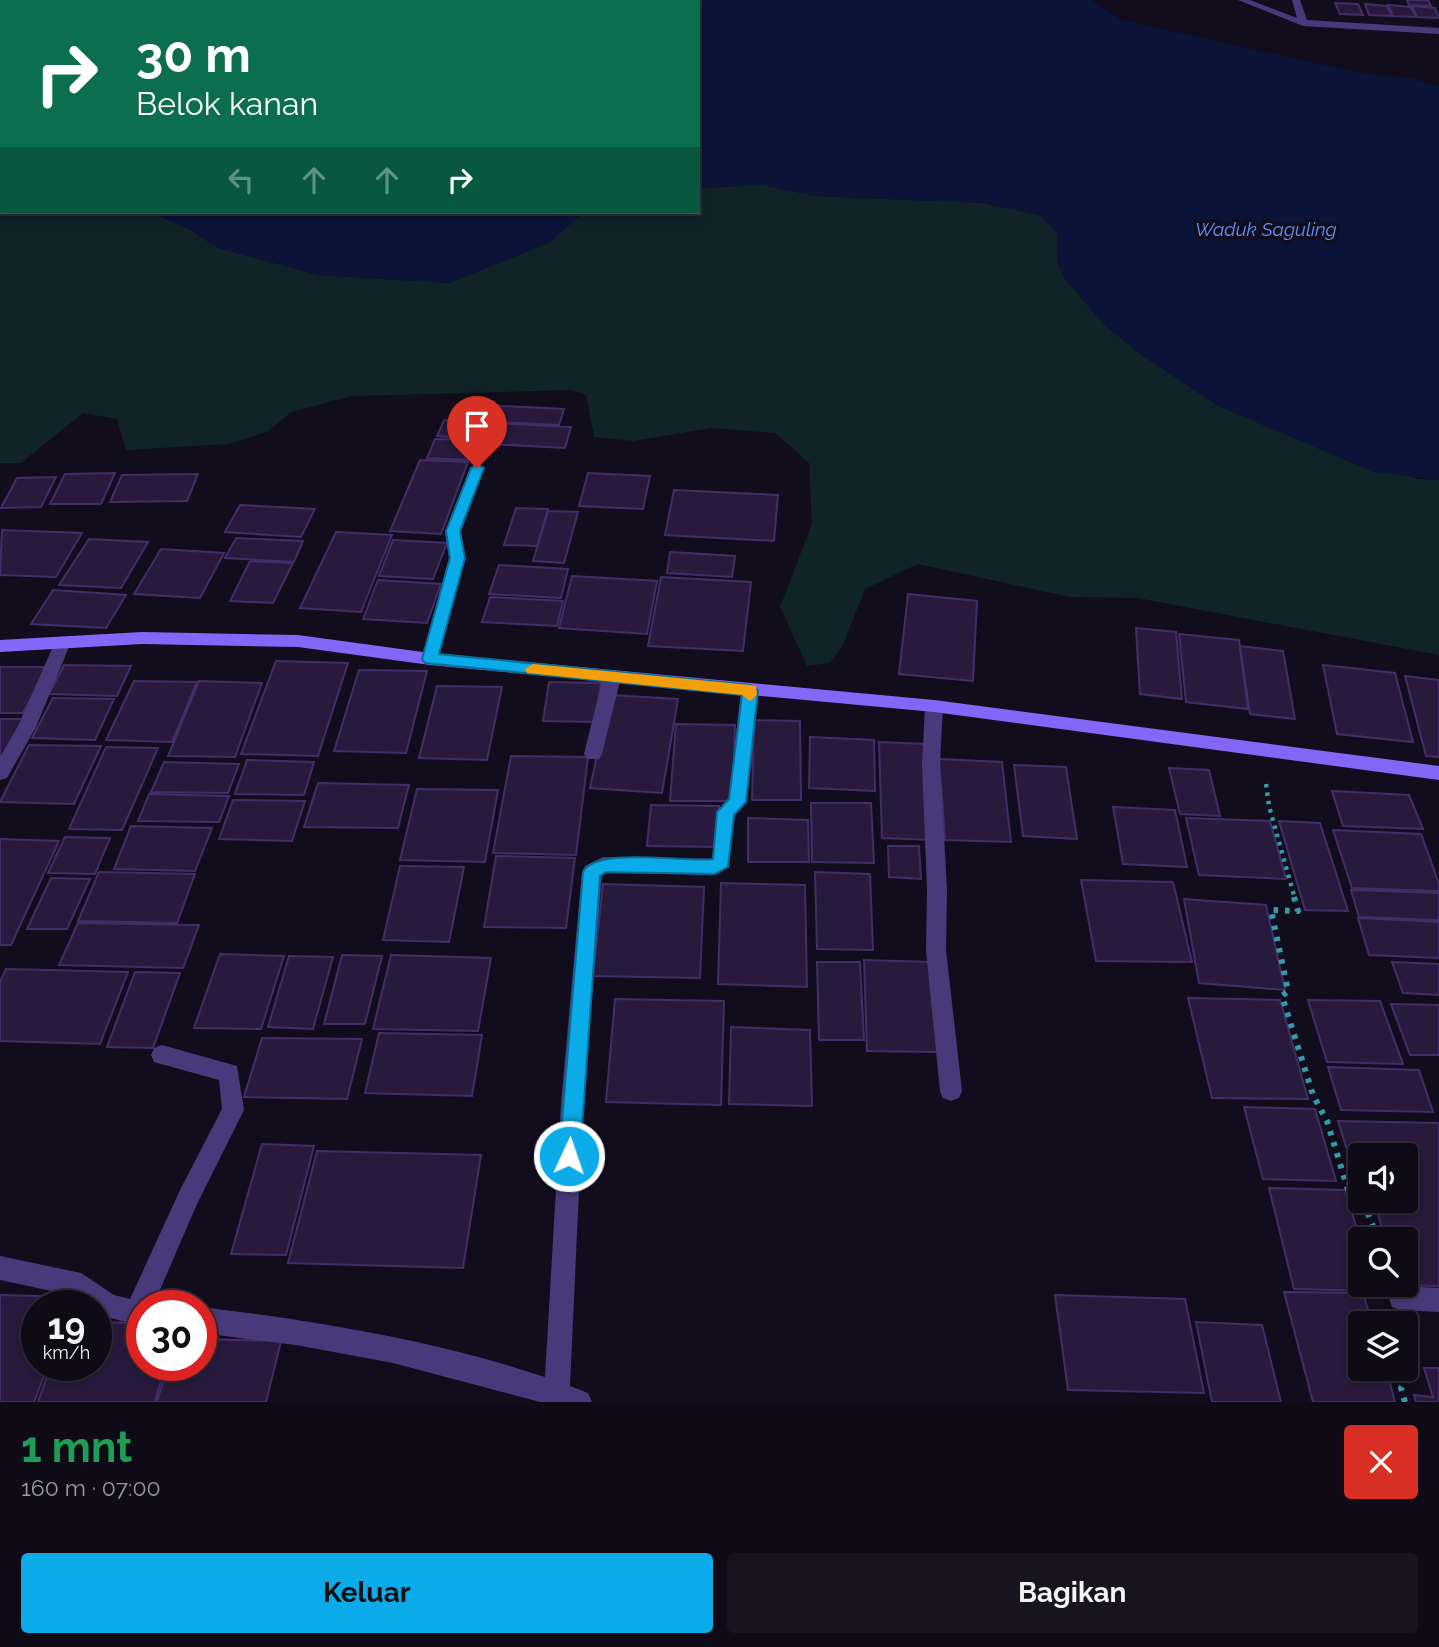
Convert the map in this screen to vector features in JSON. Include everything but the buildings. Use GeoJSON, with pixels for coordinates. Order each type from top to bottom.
{"type":"FeatureCollection","features":[{"type":"Feature","properties":{"kind":"street"},"geometry":{"type":"LineString","coordinates":[[1242,0],[1303,23],[1439,32]]}},
{"type":"Feature","properties":{"kind":"street"},"geometry":{"type":"LineString","coordinates":[[1296,0],[1303,23]]}},
{"type":"Feature","properties":{"kind":"street"},"geometry":{"type":"LineString","coordinates":[[430,659],[457,558],[453,531],[477,468]]}},
{"type":"Feature","properties":{"kind":"street"},"geometry":{"type":"LineString","coordinates":[[0,646],[142,638],[298,642],[430,659],[934,706],[1439,773]]}},
{"type":"Feature","properties":{"kind":"street"},"geometry":{"type":"LineString","coordinates":[[0,774],[27,727],[63,642]]}},
{"type":"Feature","properties":{"kind":"street"},"geometry":{"type":"LineString","coordinates":[[593,754],[612,677]]}},
{"type":"Feature","properties":{"kind":"street"},"geometry":{"type":"LineString","coordinates":[[217,1322],[282,1329],[453,1365],[568,1398],[572,1103],[592,872],[603,865],[715,867],[721,862],[726,812],[738,802],[750,690]]}},
{"type":"Feature","properties":{"kind":"street"},"geometry":{"type":"LineString","coordinates":[[934,706],[931,764],[937,889],[936,950],[951,1091]]}},
{"type":"Feature","properties":{"kind":"street"},"geometry":{"type":"LineString","coordinates":[[146,1290],[189,1196],[233,1110],[229,1073],[162,1055]]}},
{"type":"Feature","properties":{"kind":"street"},"geometry":{"type":"LineString","coordinates":[[0,1268],[81,1285],[108,1306],[126,1310]]}},
{"type":"Feature","properties":{"kind":"street"},"geometry":{"type":"LineString","coordinates":[[1401,1298],[1439,1300]]}},
{"type":"Feature","properties":{"kind":"path"},"geometry":{"type":"LineString","coordinates":[[1261,748],[1269,806],[1298,911],[1270,910],[1288,991],[1282,996],[1313,1095],[1327,1121],[1349,1193],[1368,1214],[1373,1227]]}},
{"type":"Feature","properties":{"kind":"path"},"geometry":{"type":"LineString","coordinates":[[1401,1298],[1417,1369],[1401,1388],[1405,1402]]}},
{"type":"Feature","properties":{"kind":"green space"},"geometry":{"type":"Polygon","coordinates":[[[763,185],[816,196],[983,203],[1039,215],[1057,233],[1057,262],[1417,479],[1439,480],[1439,655],[1138,598],[1070,597],[918,564],[865,589],[842,647],[830,663],[807,666],[780,607],[812,524],[809,463],[775,433],[711,428],[633,441],[594,437],[586,395],[571,390],[352,396],[291,412],[267,432],[229,444],[126,450],[117,419],[83,413],[21,463],[0,463],[0,214],[155,214],[187,228],[218,248],[319,275],[449,283],[548,243],[585,214],[700,214],[700,188],[763,185]]]}},
{"type":"Feature","properties":{"kind":"water","name":"Waduk Saguling"},"geometry":{"type":"Polygon","coordinates":[[[700,0],[1090,0],[1122,20],[1360,73],[1410,78],[1439,87],[1439,480],[1373,472],[1216,405],[1144,357],[1104,325],[1064,278],[1057,262],[1057,233],[1039,215],[983,203],[816,196],[763,185],[700,188],[700,0]]]}},
{"type":"Feature","properties":{"kind":"water"},"geometry":{"type":"Polygon","coordinates":[[[155,214],[585,214],[548,243],[449,283],[319,275],[218,248],[187,228],[155,214]]]}},
{"type":"Feature","properties":{"kind":"slow traffic"},"geometry":{"type":"LineString","coordinates":[[533,669],[750,690],[750,695]]}},
{"type":"Feature","properties":{"kind":"route"},"geometry":{"type":"LineString","coordinates":[[477,468],[453,531],[457,558],[430,659],[750,690],[738,802],[726,812],[721,862],[715,867],[603,865],[592,872],[569,1156]]}}]}
